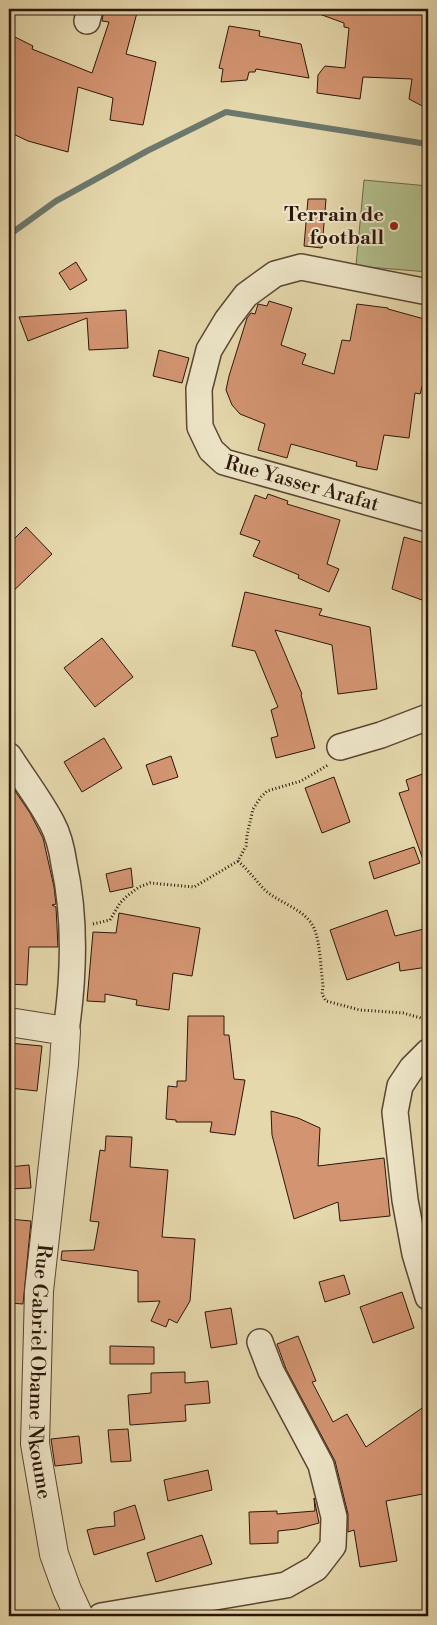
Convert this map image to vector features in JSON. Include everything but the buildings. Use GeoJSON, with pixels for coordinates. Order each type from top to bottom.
{"type":"FeatureCollection","features":[{"type":"Feature","properties":{"kind":"street","name":"Rue Yasser Arafat"},"geometry":{"type":"LineString","coordinates":[[428,292],[301,268],[275,274],[246,295],[228,320],[209,350],[199,389],[200,427],[211,450],[224,462],[428,519]]}},
{"type":"Feature","properties":{"kind":"street"},"geometry":{"type":"LineString","coordinates":[[337,754],[428,717]]}},
{"type":"Feature","properties":{"kind":"street"},"geometry":{"type":"LineString","coordinates":[[9,756],[55,830],[66,872],[72,924],[69,1007],[66,1032],[9,1022]]}},
{"type":"Feature","properties":{"kind":"street","name":"Rue Gabriel Obame Nkoume"},"geometry":{"type":"LineString","coordinates":[[66,1032],[39,1291],[35,1444],[54,1554],[79,1616]]}},
{"type":"Feature","properties":{"kind":"street"},"geometry":{"type":"LineString","coordinates":[[428,1052],[412,1068],[400,1086],[395,1112],[408,1218],[415,1254],[428,1297]]}},
{"type":"Feature","properties":{"kind":"street"},"geometry":{"type":"LineString","coordinates":[[101,1616],[286,1585],[316,1568],[333,1546],[334,1517],[321,1465],[271,1371],[260,1342]]}},
{"type":"Feature","properties":{"kind":"path"},"geometry":{"type":"LineString","coordinates":[[72,924],[94,924],[110,920],[120,903],[127,896],[150,883],[194,887],[226,869],[238,861],[246,846],[253,809],[261,797],[267,792],[301,781],[337,754]]}},
{"type":"Feature","properties":{"kind":"path"},"geometry":{"type":"LineString","coordinates":[[238,861],[262,887],[308,919],[316,935],[323,986],[322,994],[326,1001],[360,1010],[403,1013],[428,1020]]}},
{"type":"Feature","properties":{"kind":"green space","name":"Terrain de football"},"geometry":{"type":"Polygon","coordinates":[[[364,180],[428,186],[428,272],[356,266],[364,180]]]}},
{"type":"Feature","properties":{"kind":"waterway"},"geometry":{"type":"LineString","coordinates":[[9,235],[56,201],[147,151],[226,112],[421,143],[428,142]]}},
{"type":"Feature","properties":{"kind":"place","name":"Terrain de football"},"geometry":{"type":"Point","coordinates":[394,226]}}]}
